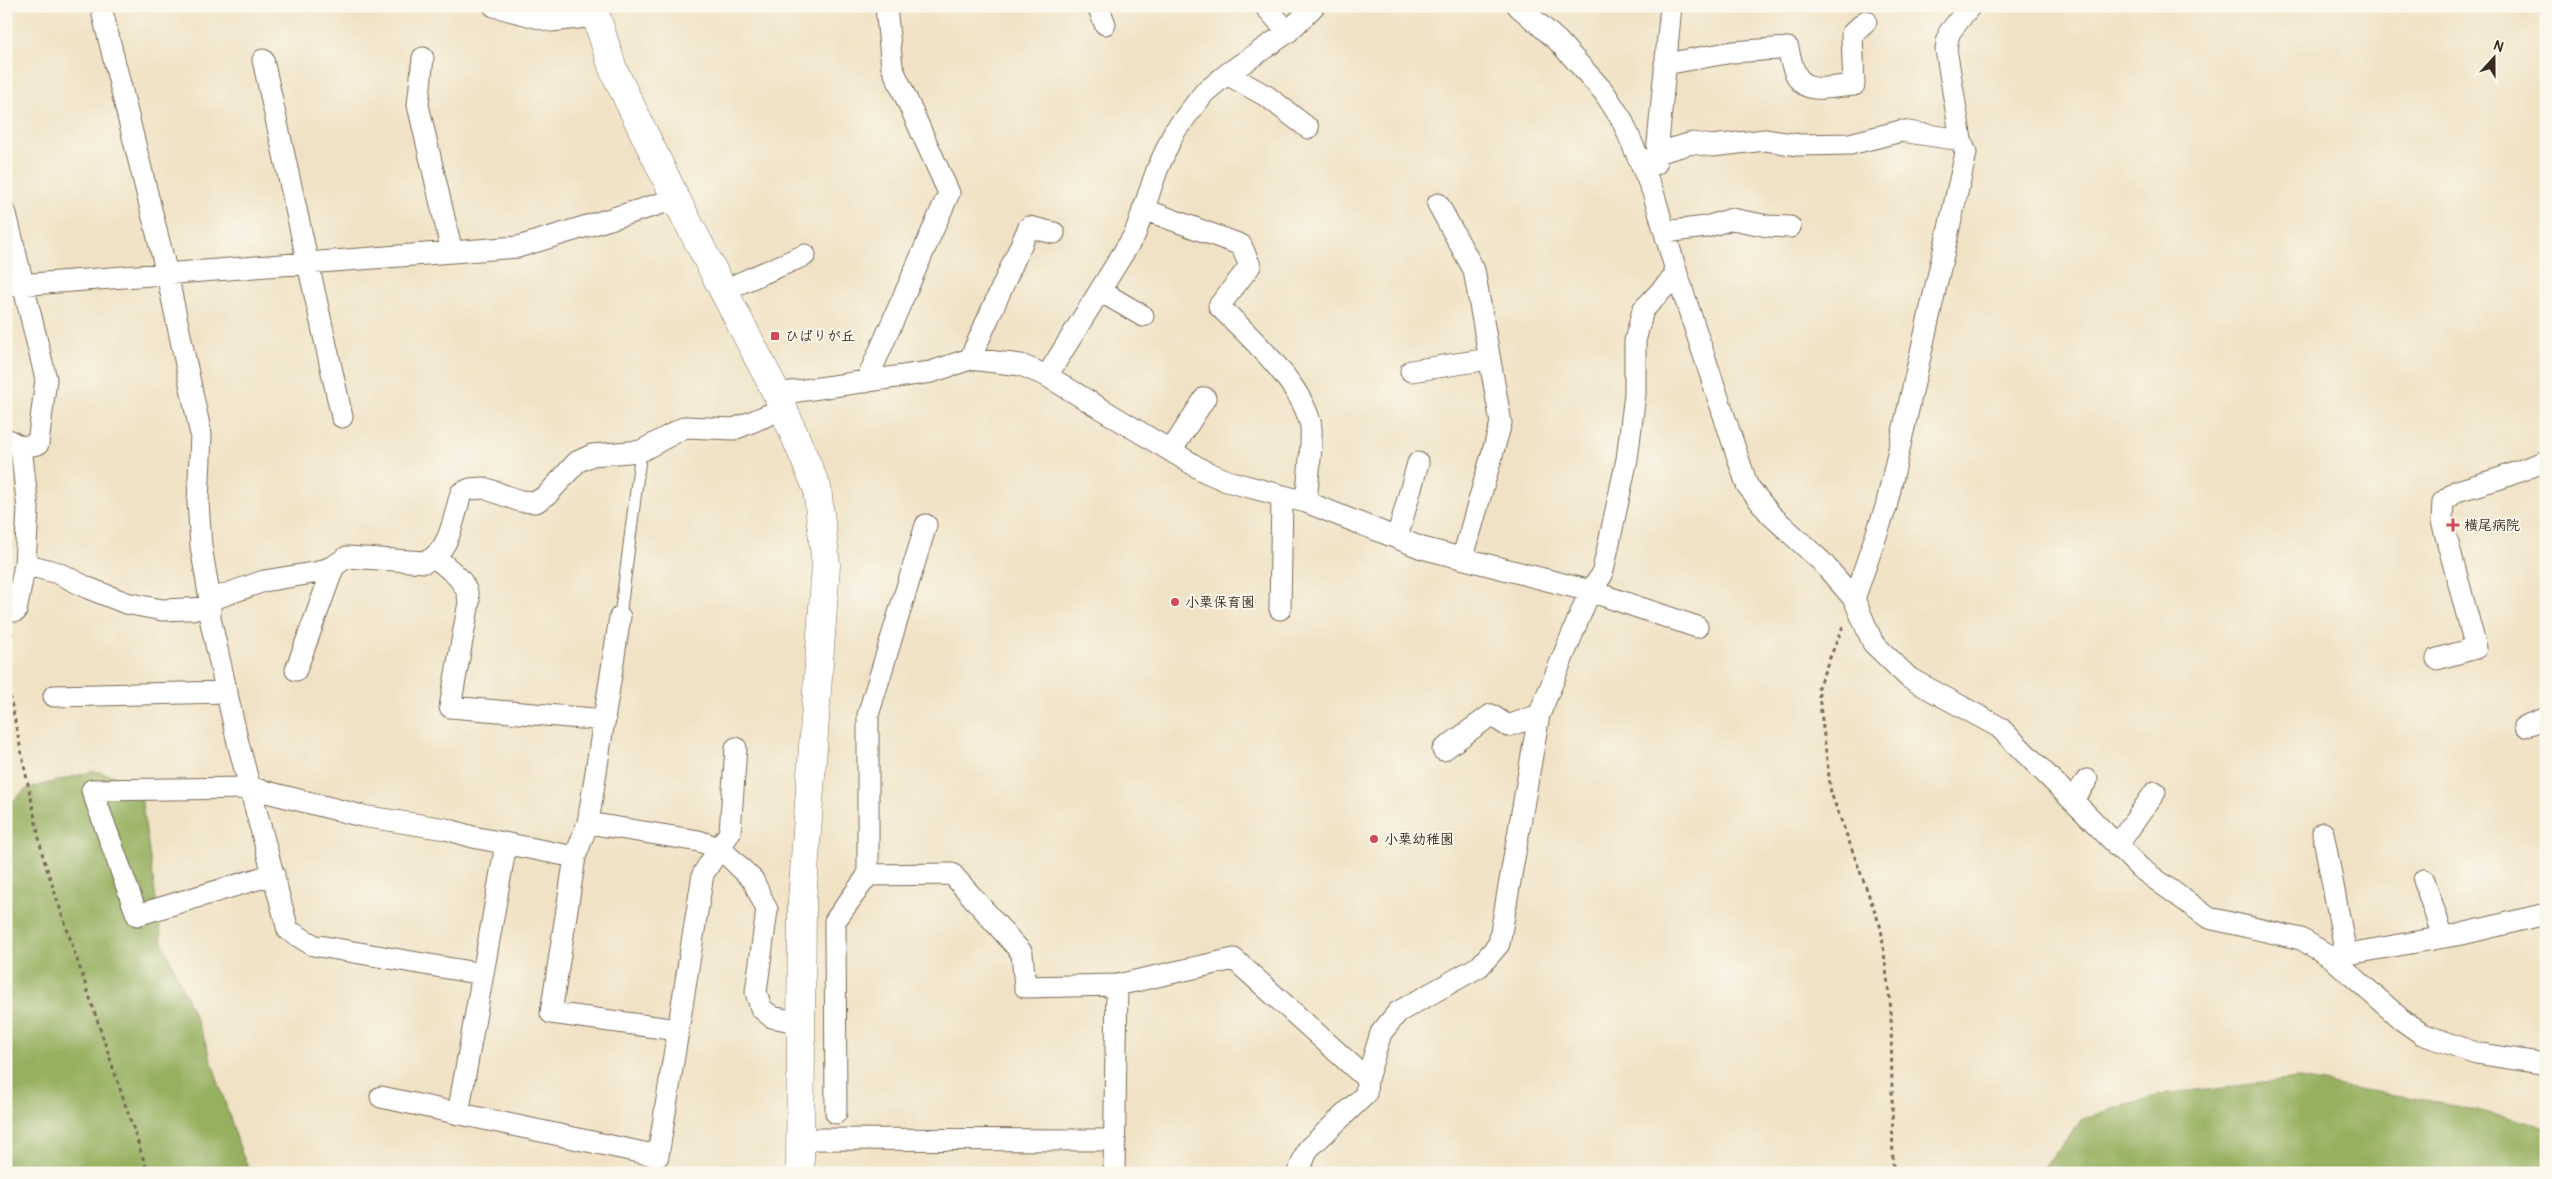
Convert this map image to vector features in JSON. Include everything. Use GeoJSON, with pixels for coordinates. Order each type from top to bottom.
{"type":"FeatureCollection","features":[{"type":"Feature","properties":{"kind":"street"},"geometry":{"type":"LineString","coordinates":[[494,6],[551,20],[594,11],[613,69],[676,199],[780,402],[817,488],[826,565],[802,901],[800,1173]]}},
{"type":"Feature","properties":{"kind":"street"},"geometry":{"type":"LineString","coordinates":[[866,382],[949,193],[892,67],[886,6]]}},
{"type":"Feature","properties":{"kind":"street"},"geometry":{"type":"LineString","coordinates":[[1265,6],[1288,32]]}},
{"type":"Feature","properties":{"kind":"street"},"geometry":{"type":"LineString","coordinates":[[1047,376],[1135,234],[1157,170],[1174,132],[1204,93],[1226,74],[1288,32],[1314,6]]}},
{"type":"Feature","properties":{"kind":"street"},"geometry":{"type":"LineString","coordinates":[[1653,192],[1671,6]]}},
{"type":"Feature","properties":{"kind":"street"},"geometry":{"type":"LineString","coordinates":[[1854,599],[1886,507],[1966,153],[1946,49],[1949,33],[1970,6]]}},
{"type":"Feature","properties":{"kind":"street"},"geometry":{"type":"LineString","coordinates":[[1526,9],[1604,92],[1622,120],[1653,192],[1677,274],[1748,485],[1770,514],[1822,562],[1854,599],[1873,643],[1909,678],[1999,727],[2140,868],[2209,918],[2301,940],[2339,955],[2402,1020],[2422,1034],[2476,1053],[2546,1064]]}},
{"type":"Feature","properties":{"kind":"street"},"geometry":{"type":"LineString","coordinates":[[103,14],[167,274],[201,435],[199,520],[210,604],[210,618],[288,930],[313,945],[482,974]]}},
{"type":"Feature","properties":{"kind":"street"},"geometry":{"type":"LineString","coordinates":[[1665,64],[1734,52],[1788,48],[1792,70],[1801,83],[1811,89],[1854,85],[1852,34],[1866,21]]}},
{"type":"Feature","properties":{"kind":"street"},"geometry":{"type":"LineString","coordinates":[[422,58],[418,105],[452,252]]}},
{"type":"Feature","properties":{"kind":"street"},"geometry":{"type":"LineString","coordinates":[[264,60],[342,416]]}},
{"type":"Feature","properties":{"kind":"street"},"geometry":{"type":"LineString","coordinates":[[1226,74],[1268,96],[1308,128]]}},
{"type":"Feature","properties":{"kind":"street"},"geometry":{"type":"LineString","coordinates":[[1657,153],[1692,143],[1712,146],[1766,140],[1799,145],[1850,144],[1901,132],[1962,140]]}},
{"type":"Feature","properties":{"kind":"street"},"geometry":{"type":"LineString","coordinates":[[15,285],[518,247],[676,199]]}},
{"type":"Feature","properties":{"kind":"street"},"geometry":{"type":"LineString","coordinates":[[1438,204],[1474,270],[1500,423],[1463,557]]}},
{"type":"Feature","properties":{"kind":"street"},"geometry":{"type":"LineString","coordinates":[[1143,209],[1241,245],[1250,266],[1219,306],[1272,359],[1297,396],[1311,423],[1306,502]]}},
{"type":"Feature","properties":{"kind":"street"},"geometry":{"type":"LineString","coordinates":[[6,214],[15,285],[46,379],[38,444],[14,443],[28,509],[25,564],[16,612]]}},
{"type":"Feature","properties":{"kind":"street"},"geometry":{"type":"LineString","coordinates":[[1665,232],[1706,227],[1732,219],[1768,226],[1790,227]]}},
{"type":"Feature","properties":{"kind":"street"},"geometry":{"type":"LineString","coordinates":[[970,358],[1029,227],[1054,233]]}},
{"type":"Feature","properties":{"kind":"street"},"geometry":{"type":"LineString","coordinates":[[724,290],[805,255]]}},
{"type":"Feature","properties":{"kind":"street"},"geometry":{"type":"LineString","coordinates":[[1298,1173],[1308,1149],[1366,1094],[1367,1079],[1381,1033],[1398,1012],[1480,966],[1499,944],[1539,715],[1590,591],[1602,575],[1627,460],[1635,394],[1635,341],[1643,310],[1677,274]]}},
{"type":"Feature","properties":{"kind":"street"},"geometry":{"type":"LineString","coordinates":[[1100,291],[1143,316]]}},
{"type":"Feature","properties":{"kind":"street"},"geometry":{"type":"LineString","coordinates":[[25,564],[58,573],[88,588],[126,603],[162,610],[210,604],[264,581],[319,572],[334,566],[347,557],[425,562],[436,558],[444,545],[461,493],[470,489],[484,488],[520,501],[536,502],[547,495],[577,462],[592,455],[641,451],[685,427],[734,429],[780,402],[866,382],[931,372],[970,358],[1021,365],[1047,376],[1204,471],[1228,481],[1306,502],[1422,548],[1590,591],[1697,627]]}},
{"type":"Feature","properties":{"kind":"street"},"geometry":{"type":"LineString","coordinates":[[1410,370],[1490,359]]}},
{"type":"Feature","properties":{"kind":"street"},"geometry":{"type":"LineString","coordinates":[[1171,451],[1205,398]]}},
{"type":"Feature","properties":{"kind":"street"},"geometry":{"type":"LineString","coordinates":[[2437,659],[2476,648],[2442,521],[2444,502],[2457,491],[2501,478],[2546,461]]}},
{"type":"Feature","properties":{"kind":"street"},"geometry":{"type":"LineString","coordinates":[[1397,538],[1418,463]]}},
{"type":"Feature","properties":{"kind":"street"},"geometry":{"type":"LineString","coordinates":[[1280,609],[1282,496]]}},
{"type":"Feature","properties":{"kind":"street"},"geometry":{"type":"LineString","coordinates":[[836,1113],[835,921],[868,875],[868,715],[926,525]]}},
{"type":"Feature","properties":{"kind":"street"},"geometry":{"type":"LineString","coordinates":[[436,558],[459,578],[468,590],[450,707],[605,720]]}},
{"type":"Feature","properties":{"kind":"street"},"geometry":{"type":"LineString","coordinates":[[296,670],[334,566]]}},
{"type":"Feature","properties":{"kind":"street"},"geometry":{"type":"LineString","coordinates":[[620,617],[588,823],[576,857],[551,1013],[678,1030]]}},
{"type":"Feature","properties":{"kind":"street"},"geometry":{"type":"LineString","coordinates":[[54,696],[227,692]]}},
{"type":"Feature","properties":{"kind":"street"},"geometry":{"type":"LineString","coordinates":[[1443,750],[1491,715],[1508,726],[1539,715]]}},
{"type":"Feature","properties":{"kind":"street"},"geometry":{"type":"LineString","coordinates":[[2525,726],[2546,718]]}},
{"type":"Feature","properties":{"kind":"street"},"geometry":{"type":"LineString","coordinates":[[381,1097],[658,1156],[703,874],[721,849],[730,832],[736,748]]}},
{"type":"Feature","properties":{"kind":"street"},"geometry":{"type":"LineString","coordinates":[[2072,800],[2087,780]]}},
{"type":"Feature","properties":{"kind":"street"},"geometry":{"type":"LineString","coordinates":[[274,874],[137,916],[92,790],[251,788],[362,816],[446,829],[506,844],[576,857]]}},
{"type":"Feature","properties":{"kind":"street"},"geometry":{"type":"LineString","coordinates":[[2117,846],[2155,792]]}},
{"type":"Feature","properties":{"kind":"street"},"geometry":{"type":"LineString","coordinates":[[588,823],[699,841],[721,849],[753,880],[767,910],[756,992],[761,1008],[772,1017],[801,1023]]}},
{"type":"Feature","properties":{"kind":"street"},"geometry":{"type":"LineString","coordinates":[[2323,832],[2339,955]]}},
{"type":"Feature","properties":{"kind":"street"},"geometry":{"type":"LineString","coordinates":[[458,1114],[506,844]]}},
{"type":"Feature","properties":{"kind":"street"},"geometry":{"type":"LineString","coordinates":[[868,875],[952,874],[1022,953],[1025,987],[1117,985],[1234,959],[1367,1079]]}},
{"type":"Feature","properties":{"kind":"street"},"geometry":{"type":"LineString","coordinates":[[2424,880],[2443,937]]}},
{"type":"Feature","properties":{"kind":"street"},"geometry":{"type":"LineString","coordinates":[[2339,955],[2443,937],[2546,914]]}},
{"type":"Feature","properties":{"kind":"street"},"geometry":{"type":"LineString","coordinates":[[1114,1173],[1117,985]]}},
{"type":"Feature","properties":{"kind":"street"},"geometry":{"type":"LineString","coordinates":[[800,1140],[1115,1140]]}},
{"type":"Feature","properties":{"kind":"lane"},"geometry":{"type":"LineString","coordinates":[[620,617],[641,451]]}},
{"type":"Feature","properties":{"kind":"path"},"geometry":{"type":"LineString","coordinates":[[1854,599],[1818,687],[1831,793],[1880,928],[1891,1010],[1893,1173]]}},
{"type":"Feature","properties":{"kind":"path"},"geometry":{"type":"LineString","coordinates":[[16,612],[9,650],[9,692],[43,858],[148,1173]]}},
{"type":"Feature","properties":{"kind":"green space"},"geometry":{"type":"Polygon","coordinates":[[[94,771],[139,782],[162,941],[204,1038],[242,1154],[252,1173],[6,1173],[6,807],[26,789],[94,771]]]}},
{"type":"Feature","properties":{"kind":"green space"},"geometry":{"type":"Polygon","coordinates":[[[2299,1079],[2461,1106],[2546,1127],[2546,1173],[2040,1173],[2083,1118],[2169,1093],[2299,1079]]]}},
{"type":"Feature","properties":{"kind":"place","name":"ひばりが丘"},"geometry":{"type":"Point","coordinates":[775,336]}},
{"type":"Feature","properties":{"kind":"place","name":"横尾病院"},"geometry":{"type":"Point","coordinates":[2453,525]}},
{"type":"Feature","properties":{"kind":"place","name":"小栗保育園"},"geometry":{"type":"Point","coordinates":[1175,602]}},
{"type":"Feature","properties":{"kind":"place","name":"小栗幼稚園"},"geometry":{"type":"Point","coordinates":[1374,839]}}]}
